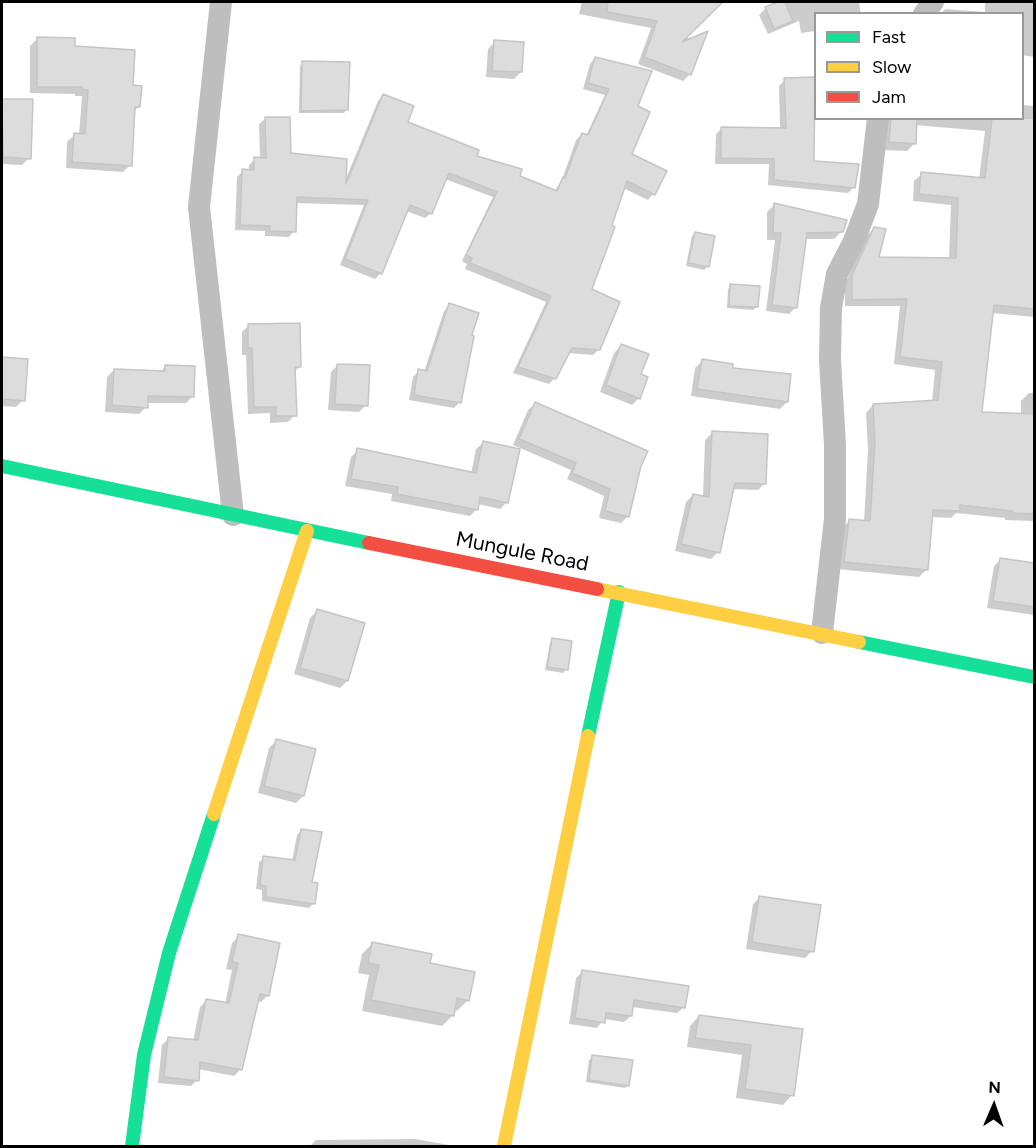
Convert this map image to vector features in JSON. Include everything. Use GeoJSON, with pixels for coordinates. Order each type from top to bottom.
{"type":"FeatureCollection","features":[{"type":"Feature","properties":{"kind":"street"},"geometry":{"type":"LineString","coordinates":[[220,2],[199,207],[233,515]]}},
{"type":"Feature","properties":{"kind":"street"},"geometry":{"type":"LineString","coordinates":[[822,633],[835,519],[835,445],[830,360],[831,308],[837,274],[854,241],[868,204],[878,120]]}},
{"type":"Feature","properties":{"kind":"street","name":"Mungule Road"},"geometry":{"type":"LineString","coordinates":[[2,466],[308,531],[1035,677]]}},
{"type":"Feature","properties":{"kind":"street"},"geometry":{"type":"LineString","coordinates":[[132,1146],[144,1055],[169,953],[308,531]]}},
{"type":"Feature","properties":{"kind":"street"},"geometry":{"type":"LineString","coordinates":[[504,1146],[619,592]]}},
{"type":"Feature","properties":{"kind":"building"},"geometry":{"type":"Polygon","coordinates":[[[608,2],[723,2],[682,42],[708,31],[691,75],[644,57],[657,21],[607,12],[608,2]]]}},
{"type":"Feature","properties":{"kind":"building"},"geometry":{"type":"Polygon","coordinates":[[[785,2],[793,21],[774,29],[765,7],[785,2]]]}},
{"type":"Feature","properties":{"kind":"building"},"geometry":{"type":"Polygon","coordinates":[[[37,37],[75,38],[75,46],[135,50],[133,85],[142,86],[140,107],[135,107],[132,166],[72,162],[74,133],[85,134],[88,90],[82,87],[37,87],[37,37]]]}},
{"type":"Feature","properties":{"kind":"building"},"geometry":{"type":"Polygon","coordinates":[[[494,40],[524,42],[522,72],[492,71],[494,40]]]}},
{"type":"Feature","properties":{"kind":"building"},"geometry":{"type":"Polygon","coordinates":[[[595,57],[652,71],[638,106],[650,112],[632,154],[667,171],[655,195],[627,181],[612,225],[615,227],[592,289],[620,302],[600,350],[572,348],[556,379],[518,367],[551,296],[470,263],[472,258],[466,255],[497,192],[449,173],[432,214],[410,205],[382,274],[345,259],[368,200],[297,197],[296,232],[270,231],[270,226],[240,225],[242,169],[254,170],[254,157],[266,158],[265,117],[290,117],[291,153],[347,159],[346,184],[383,94],[414,106],[408,122],[479,150],[477,156],[522,169],[520,176],[557,191],[563,177],[565,178],[582,133],[588,135],[609,89],[588,83],[595,57]]]}},
{"type":"Feature","properties":{"kind":"building"},"geometry":{"type":"Polygon","coordinates":[[[302,61],[350,62],[348,110],[301,111],[302,61]]]}},
{"type":"Feature","properties":{"kind":"building"},"geometry":{"type":"Polygon","coordinates":[[[814,77],[814,161],[859,164],[855,188],[774,180],[774,159],[721,158],[721,127],[786,128],[784,78],[814,77]]]}},
{"type":"Feature","properties":{"kind":"building"},"geometry":{"type":"Polygon","coordinates":[[[2,99],[33,99],[31,159],[3,157],[2,99]]]}},
{"type":"Feature","properties":{"kind":"building"},"geometry":{"type":"Polygon","coordinates":[[[1035,118],[1035,309],[994,305],[982,412],[1035,414],[1035,514],[960,505],[960,511],[933,510],[928,570],[844,562],[849,519],[870,521],[875,442],[873,404],[938,400],[942,362],[900,357],[907,299],[852,300],[852,275],[874,227],[886,229],[879,257],[956,258],[958,198],[919,194],[921,172],[985,178],[992,120],[1035,118]]]}},
{"type":"Feature","properties":{"kind":"building"},"geometry":{"type":"Polygon","coordinates":[[[891,120],[917,120],[916,144],[889,142],[891,120]]]}},
{"type":"Feature","properties":{"kind":"building"},"geometry":{"type":"Polygon","coordinates":[[[774,203],[847,220],[843,232],[807,233],[797,308],[772,305],[781,233],[773,233],[774,203]]]}},
{"type":"Feature","properties":{"kind":"building"},"geometry":{"type":"Polygon","coordinates":[[[695,232],[715,236],[709,267],[688,263],[695,232]]]}},
{"type":"Feature","properties":{"kind":"building"},"geometry":{"type":"Polygon","coordinates":[[[730,284],[760,286],[758,307],[729,306],[730,284]]]}},
{"type":"Feature","properties":{"kind":"building"},"geometry":{"type":"Polygon","coordinates":[[[449,303],[479,313],[472,335],[474,336],[461,403],[414,395],[418,369],[427,371],[449,303]]]}},
{"type":"Feature","properties":{"kind":"building"},"geometry":{"type":"Polygon","coordinates":[[[300,323],[301,367],[295,367],[297,416],[276,416],[276,407],[254,407],[252,348],[248,348],[248,324],[300,323]]]}},
{"type":"Feature","properties":{"kind":"building"},"geometry":{"type":"Polygon","coordinates":[[[621,344],[649,354],[641,374],[648,377],[640,399],[606,385],[621,344]]]}},
{"type":"Feature","properties":{"kind":"building"},"geometry":{"type":"Polygon","coordinates":[[[2,357],[28,359],[25,401],[2,399],[2,357]]]}},
{"type":"Feature","properties":{"kind":"building"},"geometry":{"type":"Polygon","coordinates":[[[702,359],[733,364],[733,368],[791,374],[788,402],[697,389],[702,359]]]}},
{"type":"Feature","properties":{"kind":"building"},"geometry":{"type":"Polygon","coordinates":[[[337,364],[370,365],[368,406],[335,404],[337,364]]]}},
{"type":"Feature","properties":{"kind":"building"},"geometry":{"type":"Polygon","coordinates":[[[165,365],[195,366],[194,397],[148,396],[148,408],[112,405],[114,369],[165,371],[165,365]]]}},
{"type":"Feature","properties":{"kind":"building"},"geometry":{"type":"Polygon","coordinates":[[[535,402],[648,451],[641,466],[629,517],[605,511],[610,489],[572,473],[576,463],[519,439],[535,402]]]}},
{"type":"Feature","properties":{"kind":"building"},"geometry":{"type":"Polygon","coordinates":[[[712,431],[768,434],[766,484],[735,483],[720,553],[681,544],[693,494],[709,497],[712,431]]]}},
{"type":"Feature","properties":{"kind":"building"},"geometry":{"type":"Polygon","coordinates":[[[483,441],[520,449],[508,503],[480,497],[478,510],[397,494],[398,487],[351,479],[357,448],[476,473],[483,441]]]}},
{"type":"Feature","properties":{"kind":"building"},"geometry":{"type":"Polygon","coordinates":[[[1000,558],[1035,563],[1035,607],[993,601],[1000,558]]]}},
{"type":"Feature","properties":{"kind":"building"},"geometry":{"type":"Polygon","coordinates":[[[317,609],[365,623],[348,681],[300,668],[317,609]]]}},
{"type":"Feature","properties":{"kind":"building"},"geometry":{"type":"Polygon","coordinates":[[[552,638],[572,641],[568,670],[547,667],[552,638]]]}},
{"type":"Feature","properties":{"kind":"building"},"geometry":{"type":"Polygon","coordinates":[[[276,739],[316,749],[304,796],[264,786],[276,739]]]}},
{"type":"Feature","properties":{"kind":"building"},"geometry":{"type":"Polygon","coordinates":[[[301,829],[322,832],[312,882],[318,883],[315,904],[266,897],[266,886],[260,885],[263,856],[295,860],[301,829]]]}},
{"type":"Feature","properties":{"kind":"building"},"geometry":{"type":"Polygon","coordinates":[[[759,896],[821,905],[814,952],[752,942],[759,896]]]}},
{"type":"Feature","properties":{"kind":"building"},"geometry":{"type":"Polygon","coordinates":[[[238,934],[280,943],[269,996],[260,994],[242,1070],[200,1062],[199,1081],[164,1077],[168,1037],[198,1040],[206,999],[229,1003],[238,963],[232,962],[238,934]]]}},
{"type":"Feature","properties":{"kind":"building"},"geometry":{"type":"Polygon","coordinates":[[[372,942],[432,954],[430,963],[475,972],[469,1001],[457,998],[454,1016],[371,1000],[379,965],[368,963],[372,942]]]}},
{"type":"Feature","properties":{"kind":"building"},"geometry":{"type":"Polygon","coordinates":[[[582,970],[689,986],[685,1008],[634,1000],[632,1016],[606,1013],[605,1023],[575,1018],[582,970]]]}},
{"type":"Feature","properties":{"kind":"building"},"geometry":{"type":"Polygon","coordinates":[[[699,1015],[803,1029],[794,1096],[745,1089],[751,1045],[695,1038],[699,1015]]]}},
{"type":"Feature","properties":{"kind":"building"},"geometry":{"type":"Polygon","coordinates":[[[592,1055],[633,1060],[629,1086],[589,1080],[592,1055]]]}},
{"type":"Feature","properties":{"kind":"traffic: fast"},"geometry":{"type":"LineString","coordinates":[[2,466],[369,543]]}},
{"type":"Feature","properties":{"kind":"traffic: fast"},"geometry":{"type":"LineString","coordinates":[[588,736],[619,592]]}},
{"type":"Feature","properties":{"kind":"traffic: fast"},"geometry":{"type":"LineString","coordinates":[[859,642],[1034,677]]}},
{"type":"Feature","properties":{"kind":"traffic: fast"},"geometry":{"type":"LineString","coordinates":[[132,1146],[144,1055],[169,953],[214,814]]}},
{"type":"Feature","properties":{"kind":"traffic: slow"},"geometry":{"type":"LineString","coordinates":[[214,814],[307,531]]}},
{"type":"Feature","properties":{"kind":"traffic: slow"},"geometry":{"type":"LineString","coordinates":[[597,589],[859,642]]}},
{"type":"Feature","properties":{"kind":"traffic: slow"},"geometry":{"type":"LineString","coordinates":[[504,1146],[588,736]]}},
{"type":"Feature","properties":{"kind":"traffic: jam"},"geometry":{"type":"LineString","coordinates":[[369,543],[597,589]]}}]}
